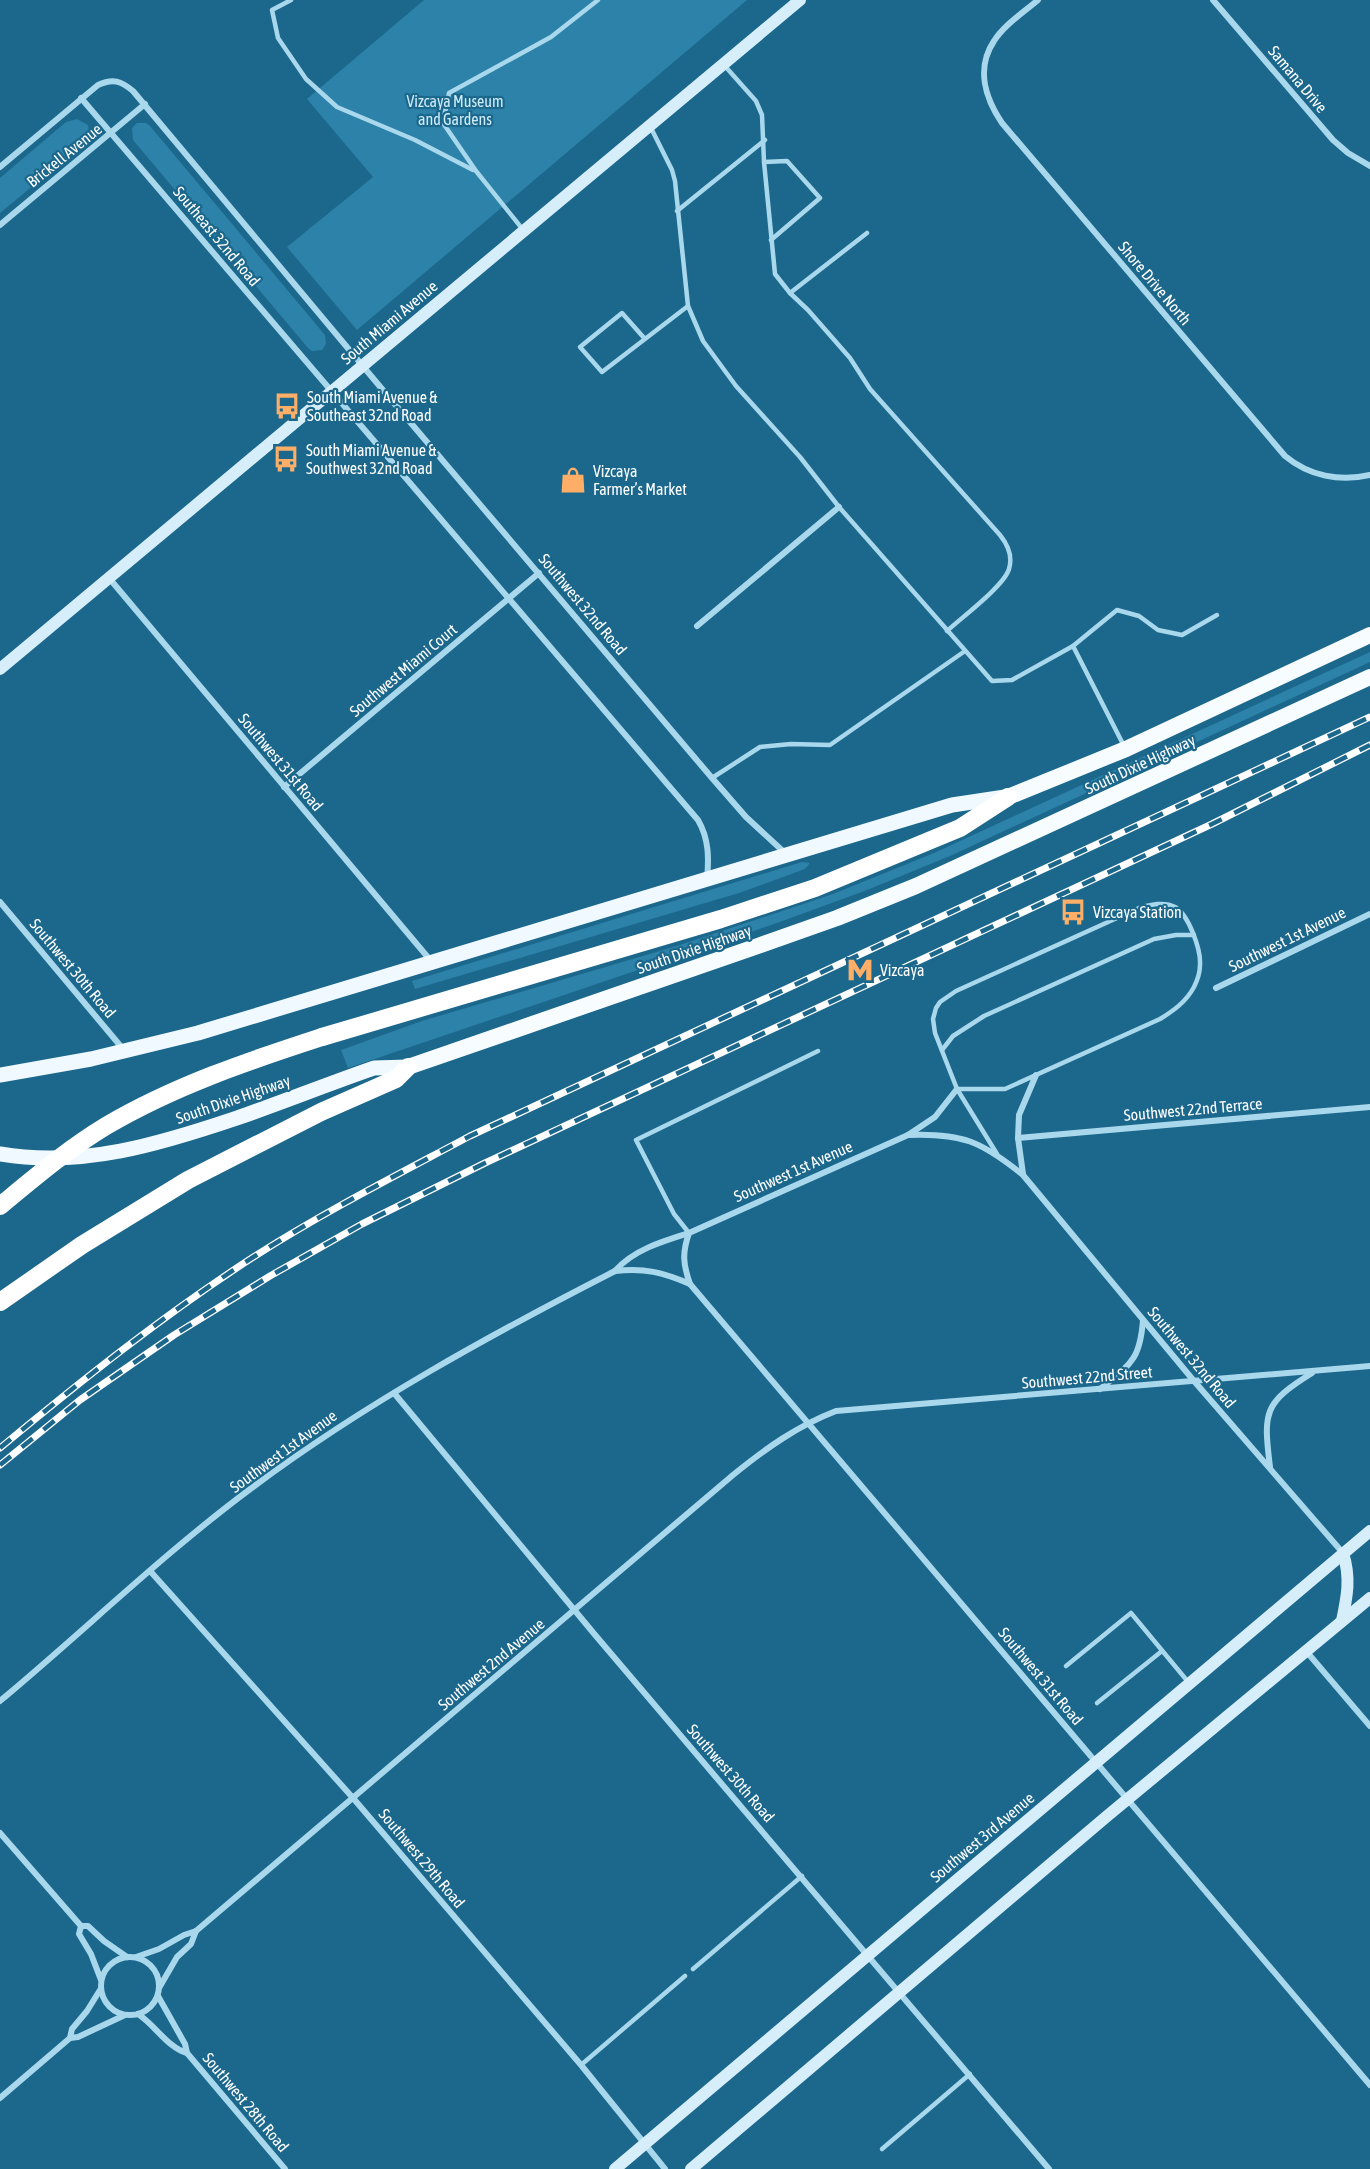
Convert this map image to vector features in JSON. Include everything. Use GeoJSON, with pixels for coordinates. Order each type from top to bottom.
{"type":"FeatureCollection","features":[{"type":"Feature","properties":{"kind":"highway","name":"South Dixie Highway"},"geometry":{"type":"LineString","coordinates":[[1008,797],[1126,749],[1370,635]]}},
{"type":"Feature","properties":{"kind":"highway","name":"South Dixie Highway"},"geometry":{"type":"LineString","coordinates":[[408,1067],[817,925],[916,886],[1370,677]]}},
{"type":"Feature","properties":{"kind":"highway"},"geometry":{"type":"LineString","coordinates":[[0,1206],[80,1143],[137,1109],[210,1075],[322,1037],[710,922],[815,888],[960,828],[1008,797]]}},
{"type":"Feature","properties":{"kind":"highway"},"geometry":{"type":"LineString","coordinates":[[0,1302],[82,1245],[188,1180],[321,1112],[396,1079],[408,1067]]}},
{"type":"Feature","properties":{"kind":"main road","name":"South Miami Avenue"},"geometry":{"type":"LineString","coordinates":[[0,669],[800,0]]}},
{"type":"Feature","properties":{"kind":"main road","name":"South Dixie Highway"},"geometry":{"type":"LineString","coordinates":[[0,1076],[125,1052],[266,1013],[952,805],[1008,797]]}},
{"type":"Feature","properties":{"kind":"main road","name":"South Dixie Highway"},"geometry":{"type":"LineString","coordinates":[[0,1154],[21,1157],[82,1156],[156,1144],[374,1068],[408,1067]]}},
{"type":"Feature","properties":{"kind":"main road"},"geometry":{"type":"LineString","coordinates":[[0,1160],[21,1157]]}},
{"type":"Feature","properties":{"kind":"main road","name":"Southwest 3rd Avenue"},"geometry":{"type":"LineString","coordinates":[[615,2169],[1370,1531]]}},
{"type":"Feature","properties":{"kind":"main road"},"geometry":{"type":"LineString","coordinates":[[1342,1621],[1349,1588],[1348,1569],[1343,1553]]}},
{"type":"Feature","properties":{"kind":"main road"},"geometry":{"type":"LineString","coordinates":[[691,2169],[1370,1598]]}},
{"type":"Feature","properties":{"kind":"street","name":"Shore Drive North"},"geometry":{"type":"LineString","coordinates":[[1038,0],[994,39],[984,64],[987,97],[1002,123],[1285,456],[1304,469],[1335,478],[1358,478],[1370,475]]}},
{"type":"Feature","properties":{"kind":"street","name":"Samana Drive"},"geometry":{"type":"LineString","coordinates":[[1213,0],[1326,132],[1348,153],[1370,166]]}},
{"type":"Feature","properties":{"kind":"street","name":"Brickell Avenue"},"geometry":{"type":"LineString","coordinates":[[0,167],[98,85],[115,80]]}},
{"type":"Feature","properties":{"kind":"street","name":"Southeast 32nd Road"},"geometry":{"type":"LineString","coordinates":[[115,80],[124,83],[134,91],[362,366]]}},
{"type":"Feature","properties":{"kind":"street","name":"Southeast 32nd Road"},"geometry":{"type":"LineString","coordinates":[[81,98],[331,392]]}},
{"type":"Feature","properties":{"kind":"street","name":"Brickell Avenue"},"geometry":{"type":"LineString","coordinates":[[0,225],[145,104]]}},
{"type":"Feature","properties":{"kind":"street","name":"Southwest 32nd Road"},"geometry":{"type":"LineString","coordinates":[[362,366],[712,778],[746,817],[788,855]]}},
{"type":"Feature","properties":{"kind":"street"},"geometry":{"type":"LineString","coordinates":[[331,392],[698,820],[708,848],[707,880]]}},
{"type":"Feature","properties":{"kind":"street"},"geometry":{"type":"LineString","coordinates":[[697,626],[839,507]]}},
{"type":"Feature","properties":{"kind":"street","name":"Southwest Miami Court"},"geometry":{"type":"LineString","coordinates":[[284,787],[539,573]]}},
{"type":"Feature","properties":{"kind":"street","name":"Southwest 31st Road"},"geometry":{"type":"LineString","coordinates":[[109,577],[432,963]]}},
{"type":"Feature","properties":{"kind":"street","name":"Southwest 30th Road"},"geometry":{"type":"LineString","coordinates":[[0,902],[125,1052]]}},
{"type":"Feature","properties":{"kind":"street","name":"Southwest 1st Avenue"},"geometry":{"type":"LineString","coordinates":[[1216,988],[1370,914]]}},
{"type":"Feature","properties":{"kind":"street"},"geometry":{"type":"LineString","coordinates":[[1023,1175],[1018,1138],[1018,1115],[1036,1076]]}},
{"type":"Feature","properties":{"kind":"street","name":"Southwest 1st Avenue"},"geometry":{"type":"LineString","coordinates":[[0,1701],[251,1489],[343,1424],[459,1354],[615,1271],[625,1260],[908,1135],[936,1117],[957,1089]]}},
{"type":"Feature","properties":{"kind":"street","name":"Southwest 22nd Terrace"},"geometry":{"type":"LineString","coordinates":[[1018,1138],[1370,1107]]}},
{"type":"Feature","properties":{"kind":"street","name":"Southwest 1st Avenue"},"geometry":{"type":"LineString","coordinates":[[908,1135],[935,1134],[958,1137],[979,1144],[997,1154]]}},
{"type":"Feature","properties":{"kind":"street","name":"Southwest 32nd Road"},"geometry":{"type":"LineString","coordinates":[[997,1154],[1023,1175],[1194,1381],[1343,1553]]}},
{"type":"Feature","properties":{"kind":"street"},"geometry":{"type":"LineString","coordinates":[[689,1233],[683,1261],[690,1284]]}},
{"type":"Feature","properties":{"kind":"street","name":"Southwest 1st Avenue"},"geometry":{"type":"LineString","coordinates":[[615,1271],[638,1269],[656,1271],[690,1284]]}},
{"type":"Feature","properties":{"kind":"street","name":"Southwest 31st Road"},"geometry":{"type":"LineString","coordinates":[[690,1284],[1370,2085]]}},
{"type":"Feature","properties":{"kind":"street"},"geometry":{"type":"LineString","coordinates":[[1100,1389],[1131,1364],[1138,1351],[1143,1319]]}},
{"type":"Feature","properties":{"kind":"street","name":"Southwest 22nd Street"},"geometry":{"type":"LineString","coordinates":[[808,1423],[836,1411],[1370,1366]]}},
{"type":"Feature","properties":{"kind":"street"},"geometry":{"type":"LineString","coordinates":[[1270,1468],[1266,1437],[1266,1421],[1269,1412],[1275,1400],[1286,1390],[1316,1371]]}},
{"type":"Feature","properties":{"kind":"street","name":"Southwest 30th Road"},"geometry":{"type":"LineString","coordinates":[[394,1393],[575,1611],[1049,2169]]}},
{"type":"Feature","properties":{"kind":"street","name":"Southwest 2nd Avenue"},"geometry":{"type":"LineString","coordinates":[[136,1957],[159,1949],[184,1935],[196,1932],[733,1475],[760,1453],[808,1423]]}},
{"type":"Feature","properties":{"kind":"street","name":"Southwest 29th Road"},"geometry":{"type":"LineString","coordinates":[[151,1572],[353,1798],[666,2169]]}},
{"type":"Feature","properties":{"kind":"street"},"geometry":{"type":"LineString","coordinates":[[1306,1651],[1370,1726]]}},
{"type":"Feature","properties":{"kind":"street"},"geometry":{"type":"LineString","coordinates":[[0,1833],[81,1926],[88,1926],[127,1957]]}},
{"type":"Feature","properties":{"kind":"street"},"geometry":{"type":"LineString","coordinates":[[81,1926],[79,1934],[91,1954],[101,1980]]}},
{"type":"Feature","properties":{"kind":"street","name":"Southwest 2nd Avenue"},"geometry":{"type":"LineString","coordinates":[[158,1992],[177,1957],[191,1944],[196,1932]]}},
{"type":"Feature","properties":{"kind":"street"},"geometry":{"type":"LineString","coordinates":[[70,2038],[72,2029],[100,1990],[104,1971],[110,1964],[127,1957],[136,1957],[150,1965],[156,1972],[158,1992],[150,2007],[138,2014],[117,2013],[106,2004],[100,1990]]}},
{"type":"Feature","properties":{"kind":"street","name":"Southwest 28th Road"},"geometry":{"type":"LineString","coordinates":[[158,1992],[185,2044],[187,2053],[285,2169]]}},
{"type":"Feature","properties":{"kind":"street","name":"Southwest 28th Road"},"geometry":{"type":"LineString","coordinates":[[138,2014],[177,2051],[187,2053]]}},
{"type":"Feature","properties":{"kind":"street"},"geometry":{"type":"LineString","coordinates":[[0,2098],[70,2038],[78,2037],[124,2015]]}},
{"type":"Feature","properties":{"kind":"lane"},"geometry":{"type":"LineString","coordinates":[[291,0],[272,10],[278,38],[306,79],[337,107],[415,140],[476,171]]}},
{"type":"Feature","properties":{"kind":"lane"},"geometry":{"type":"LineString","coordinates":[[524,231],[476,171],[443,123],[449,93],[551,37],[598,0]]}},
{"type":"Feature","properties":{"kind":"lane"},"geometry":{"type":"LineString","coordinates":[[724,65],[756,101],[762,115],[765,140],[764,162],[775,274],[844,352],[870,389],[1005,542],[1010,553],[1009,570],[1001,583],[947,631]]}},
{"type":"Feature","properties":{"kind":"lane"},"geometry":{"type":"LineString","coordinates":[[650,126],[672,170],[675,181],[688,306],[696,326],[715,359],[800,457],[839,507],[992,681],[1012,680],[1073,646],[1117,610],[1139,616],[1158,630],[1182,635],[1217,615]]}},
{"type":"Feature","properties":{"kind":"lane"},"geometry":{"type":"LineString","coordinates":[[677,210],[765,140]]}},
{"type":"Feature","properties":{"kind":"lane"},"geometry":{"type":"LineString","coordinates":[[764,162],[787,161],[820,198],[771,240]]}},
{"type":"Feature","properties":{"kind":"lane"},"geometry":{"type":"LineString","coordinates":[[790,293],[867,233]]}},
{"type":"Feature","properties":{"kind":"lane"},"geometry":{"type":"LineString","coordinates":[[645,339],[622,313],[580,346],[602,372],[645,339],[688,306]]}},
{"type":"Feature","properties":{"kind":"lane"},"geometry":{"type":"LineString","coordinates":[[1073,646],[1126,749]]}},
{"type":"Feature","properties":{"kind":"lane"},"geometry":{"type":"LineString","coordinates":[[712,778],[760,747],[791,744],[830,745],[965,651]]}},
{"type":"Feature","properties":{"kind":"lane"},"geometry":{"type":"LineString","coordinates":[[957,1089],[1005,1089],[1160,1019],[1176,1008],[1191,992],[1198,975],[1200,953],[1187,919],[1175,907],[1158,904],[1139,908],[965,986],[947,996],[936,1008],[933,1019],[935,1033],[957,1089],[997,1154]]}},
{"type":"Feature","properties":{"kind":"lane"},"geometry":{"type":"LineString","coordinates":[[942,1050],[953,1036],[984,1016],[1154,939],[1176,934],[1194,935]]}},
{"type":"Feature","properties":{"kind":"lane"},"geometry":{"type":"LineString","coordinates":[[689,1233],[674,1214],[636,1140],[818,1051]]}},
{"type":"Feature","properties":{"kind":"lane"},"geometry":{"type":"LineString","coordinates":[[1066,1666],[1131,1613],[1189,1683]]}},
{"type":"Feature","properties":{"kind":"lane"},"geometry":{"type":"LineString","coordinates":[[1097,1703],[1162,1651]]}},
{"type":"Feature","properties":{"kind":"lane"},"geometry":{"type":"LineString","coordinates":[[693,1969],[802,1876]]}},
{"type":"Feature","properties":{"kind":"lane"},"geometry":{"type":"LineString","coordinates":[[580,2065],[686,1976]]}},
{"type":"Feature","properties":{"kind":"lane"},"geometry":{"type":"LineString","coordinates":[[882,2149],[970,2074]]}},
{"type":"Feature","properties":{"kind":"green space","name":"Vizcaya Museum and Gardens"},"geometry":{"type":"Polygon","coordinates":[[[424,0],[747,0],[357,330],[287,247],[373,177],[307,99],[424,0]]]}},
{"type":"Feature","properties":{"kind":"green space"},"geometry":{"type":"Polygon","coordinates":[[[77,119],[88,125],[90,136],[86,142],[0,213],[0,178],[66,122],[77,119]]]}},
{"type":"Feature","properties":{"kind":"green space"},"geometry":{"type":"Polygon","coordinates":[[[137,123],[146,123],[150,126],[325,335],[326,344],[322,350],[312,351],[308,348],[133,140],[132,128],[137,123]]]}},
{"type":"Feature","properties":{"kind":"green space"},"geometry":{"type":"Polygon","coordinates":[[[1370,652],[1370,662],[950,856],[867,890],[777,923],[348,1068],[341,1050],[422,1021],[680,945],[833,894],[934,853],[1370,652]]]}},
{"type":"Feature","properties":{"kind":"green space"},"geometry":{"type":"Polygon","coordinates":[[[802,862],[810,863],[805,869],[739,893],[415,989],[412,981],[802,862]]]}},
{"type":"Feature","properties":{"kind":"railway"},"geometry":{"type":"LineString","coordinates":[[0,1448],[124,1348],[255,1256],[307,1224],[470,1136],[1370,717]]}},
{"type":"Feature","properties":{"kind":"railway"},"geometry":{"type":"LineString","coordinates":[[0,1465],[80,1400],[174,1335],[270,1276],[362,1224],[485,1163],[1212,824],[1370,745]]}},
{"type":"Feature","properties":{"kind":"place","name":"South Miami Avenue & Southeast 32nd Road"},"geometry":{"type":"Point","coordinates":[287,406]}},
{"type":"Feature","properties":{"kind":"place","name":"South Miami Avenue & Southwest 32nd Road"},"geometry":{"type":"Point","coordinates":[286,459]}},
{"type":"Feature","properties":{"kind":"place","name":"Vizcaya Farmer’s Market"},"geometry":{"type":"Point","coordinates":[573,480]}},
{"type":"Feature","properties":{"kind":"place","name":"Vizcaya Station"},"geometry":{"type":"Point","coordinates":[1073,912]}},
{"type":"Feature","properties":{"kind":"place","name":"Vizcaya"},"geometry":{"type":"Point","coordinates":[860,970]}}]}
